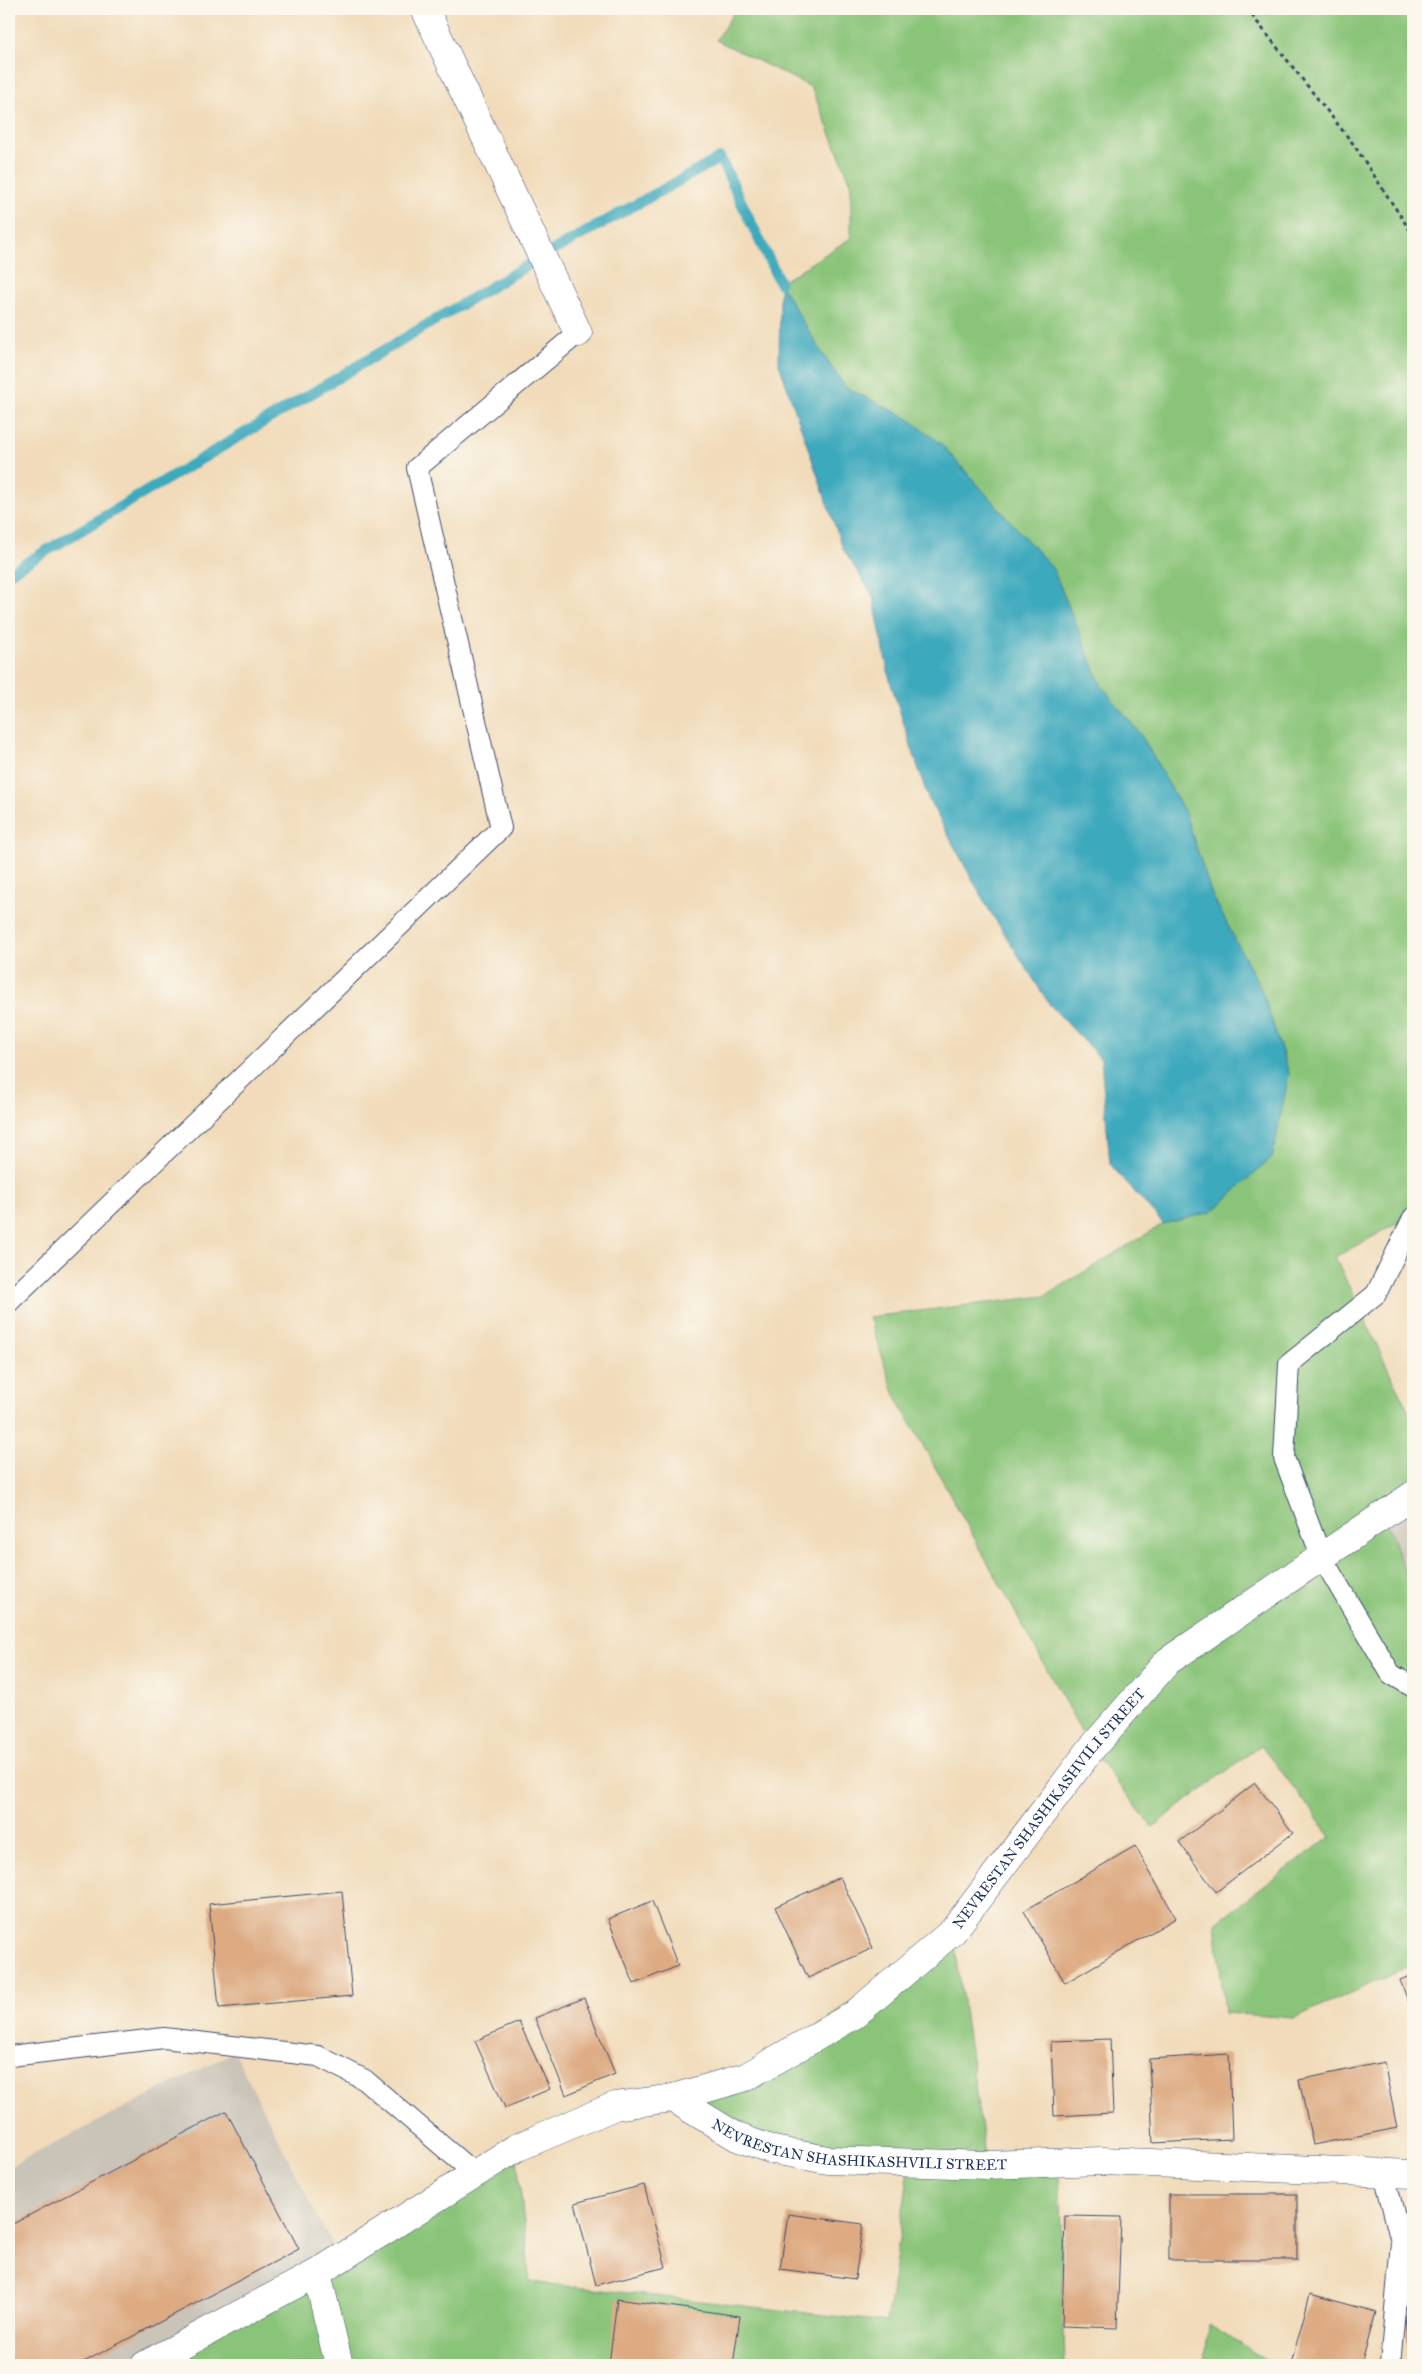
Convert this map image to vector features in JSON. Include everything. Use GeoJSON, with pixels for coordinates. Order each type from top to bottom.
{"type":"FeatureCollection","features":[{"type":"Feature","properties":{"kind":"street"},"geometry":{"type":"LineString","coordinates":[[425,9],[578,333]]}},
{"type":"Feature","properties":{"kind":"street","name":"NEVRESTAN SHASHIKASHVILI STREET"},"geometry":{"type":"LineString","coordinates":[[144,2365],[316,2273],[516,2148],[615,2106],[673,2098],[746,2077],[854,2015],[953,1931],[1091,1749],[1168,1661],[1413,1495]]}},
{"type":"Feature","properties":{"kind":"street","name":"NEVRESTAN SHASHIKASHVILI STREET"},"geometry":{"type":"LineString","coordinates":[[673,2098],[737,2137],[773,2150],[828,2160],[986,2165],[1102,2160],[1413,2174]]}},
{"type":"Feature","properties":{"kind":"street"},"geometry":{"type":"LineString","coordinates":[[316,2273],[339,2365]]}},
{"type":"Feature","properties":{"kind":"lane"},"geometry":{"type":"LineString","coordinates":[[9,1302],[501,828],[417,468],[578,333]]}},
{"type":"Feature","properties":{"kind":"lane"},"geometry":{"type":"LineString","coordinates":[[1413,1218],[1376,1294],[1289,1364],[1284,1458],[1322,1556],[1391,1674],[1413,1687]]}},
{"type":"Feature","properties":{"kind":"lane"},"geometry":{"type":"LineString","coordinates":[[10,2056],[164,2038],[318,2056],[365,2080],[475,2174]]}},
{"type":"Feature","properties":{"kind":"lane"},"geometry":{"type":"LineString","coordinates":[[1384,2173],[1401,2242],[1390,2365]]}},
{"type":"Feature","properties":{"kind":"path"},"geometry":{"type":"LineString","coordinates":[[1247,9],[1354,145],[1413,235]]}},
{"type":"Feature","properties":{"kind":"shaded area"},"geometry":{"type":"Polygon","coordinates":[[[1413,1495],[1413,1596],[1384,1514],[1413,1495]]]}},
{"type":"Feature","properties":{"kind":"shaded area"},"geometry":{"type":"Polygon","coordinates":[[[234,2052],[339,2259],[145,2365],[9,2365],[9,2167],[234,2052]]]}},
{"type":"Feature","properties":{"kind":"green space"},"geometry":{"type":"Polygon","coordinates":[[[736,9],[1413,9],[1413,1215],[1335,1257],[1413,1421],[1413,1495],[1384,1515],[1413,1596],[1413,1965],[1294,2018],[1225,2013],[1215,1923],[1331,1836],[1261,1745],[1152,1827],[1091,1749],[894,1393],[869,1317],[1045,1296],[1163,1224],[1212,1212],[1272,1158],[1289,1073],[1262,991],[1212,895],[1185,813],[1141,735],[1101,685],[1053,569],[941,444],[909,419],[845,387],[820,350],[780,283],[851,238],[851,183],[811,87],[716,40],[736,9]]]}},
{"type":"Feature","properties":{"kind":"green space"},"geometry":{"type":"Polygon","coordinates":[[[953,1931],[986,2164],[1059,2162],[1065,2365],[145,2365],[516,2148],[530,2282],[887,2322],[910,2163],[828,2160],[673,2098],[746,2077],[953,1931]]]}},
{"type":"Feature","properties":{"kind":"green space"},"geometry":{"type":"Polygon","coordinates":[[[1208,2324],[1274,2365],[1205,2365],[1208,2324]]]}},
{"type":"Feature","properties":{"kind":"water"},"geometry":{"type":"Polygon","coordinates":[[[780,283],[820,350],[845,387],[909,419],[941,444],[1053,569],[1101,685],[1141,735],[1185,813],[1212,895],[1262,991],[1289,1074],[1272,1158],[1212,1212],[1163,1224],[1110,1164],[1101,1059],[1050,1005],[986,905],[928,798],[890,681],[873,596],[843,549],[779,364],[780,283]]]}},
{"type":"Feature","properties":{"kind":"building"},"geometry":{"type":"Polygon","coordinates":[[[1255,1783],[1293,1833],[1216,1892],[1179,1842],[1255,1783]]]}},
{"type":"Feature","properties":{"kind":"building"},"geometry":{"type":"Polygon","coordinates":[[[1135,1846],[1176,1918],[1065,1983],[1024,1911],[1135,1846]]]}},
{"type":"Feature","properties":{"kind":"building"},"geometry":{"type":"Polygon","coordinates":[[[840,1877],[873,1948],[808,1978],[775,1907],[840,1877]]]}},
{"type":"Feature","properties":{"kind":"building"},"geometry":{"type":"Polygon","coordinates":[[[342,1891],[352,1996],[219,2008],[209,1904],[342,1891]]]}},
{"type":"Feature","properties":{"kind":"building"},"geometry":{"type":"Polygon","coordinates":[[[652,1901],[678,1966],[634,1984],[608,1919],[652,1901]]]}},
{"type":"Feature","properties":{"kind":"building"},"geometry":{"type":"Polygon","coordinates":[[[1413,1975],[1413,2014],[1400,1980],[1413,1975]]]}},
{"type":"Feature","properties":{"kind":"building"},"geometry":{"type":"Polygon","coordinates":[[[584,1998],[615,2074],[566,2095],[535,2018],[584,1998]]]}},
{"type":"Feature","properties":{"kind":"building"},"geometry":{"type":"Polygon","coordinates":[[[519,2022],[550,2089],[505,2108],[475,2041],[519,2022]]]}},
{"type":"Feature","properties":{"kind":"building"},"geometry":{"type":"Polygon","coordinates":[[[1110,2039],[1113,2113],[1054,2116],[1051,2041],[1110,2039]]]}},
{"type":"Feature","properties":{"kind":"building"},"geometry":{"type":"Polygon","coordinates":[[[1229,2054],[1232,2139],[1153,2143],[1149,2059],[1229,2054]]]}},
{"type":"Feature","properties":{"kind":"building"},"geometry":{"type":"Polygon","coordinates":[[[1384,2062],[1397,2128],[1313,2145],[1299,2080],[1384,2062]]]}},
{"type":"Feature","properties":{"kind":"building"},"geometry":{"type":"Polygon","coordinates":[[[226,2111],[299,2249],[78,2365],[9,2365],[9,2226],[226,2111]]]}},
{"type":"Feature","properties":{"kind":"building"},"geometry":{"type":"Polygon","coordinates":[[[644,2185],[666,2267],[596,2285],[575,2203],[644,2185]]]}},
{"type":"Feature","properties":{"kind":"building"},"geometry":{"type":"Polygon","coordinates":[[[1169,2194],[1297,2194],[1297,2260],[1169,2260],[1169,2194]]]}},
{"type":"Feature","properties":{"kind":"building"},"geometry":{"type":"Polygon","coordinates":[[[788,2214],[863,2224],[855,2279],[780,2269],[788,2214]]]}},
{"type":"Feature","properties":{"kind":"building"},"geometry":{"type":"Polygon","coordinates":[[[1065,2216],[1121,2217],[1117,2328],[1062,2326],[1065,2216]]]}},
{"type":"Feature","properties":{"kind":"building"},"geometry":{"type":"Polygon","coordinates":[[[1310,2294],[1376,2312],[1361,2365],[1291,2364],[1310,2294]]]}},
{"type":"Feature","properties":{"kind":"building"},"geometry":{"type":"Polygon","coordinates":[[[617,2299],[740,2316],[733,2365],[609,2365],[617,2299]]]}},
{"type":"Feature","properties":{"kind":"building"},"geometry":{"type":"Polygon","coordinates":[[[1413,2315],[1413,2353],[1409,2353],[1405,2316],[1413,2315]]]}},
{"type":"Feature","properties":{"kind":"waterway"},"geometry":{"type":"LineString","coordinates":[[9,573],[543,256],[720,158],[780,283]]}}]}
